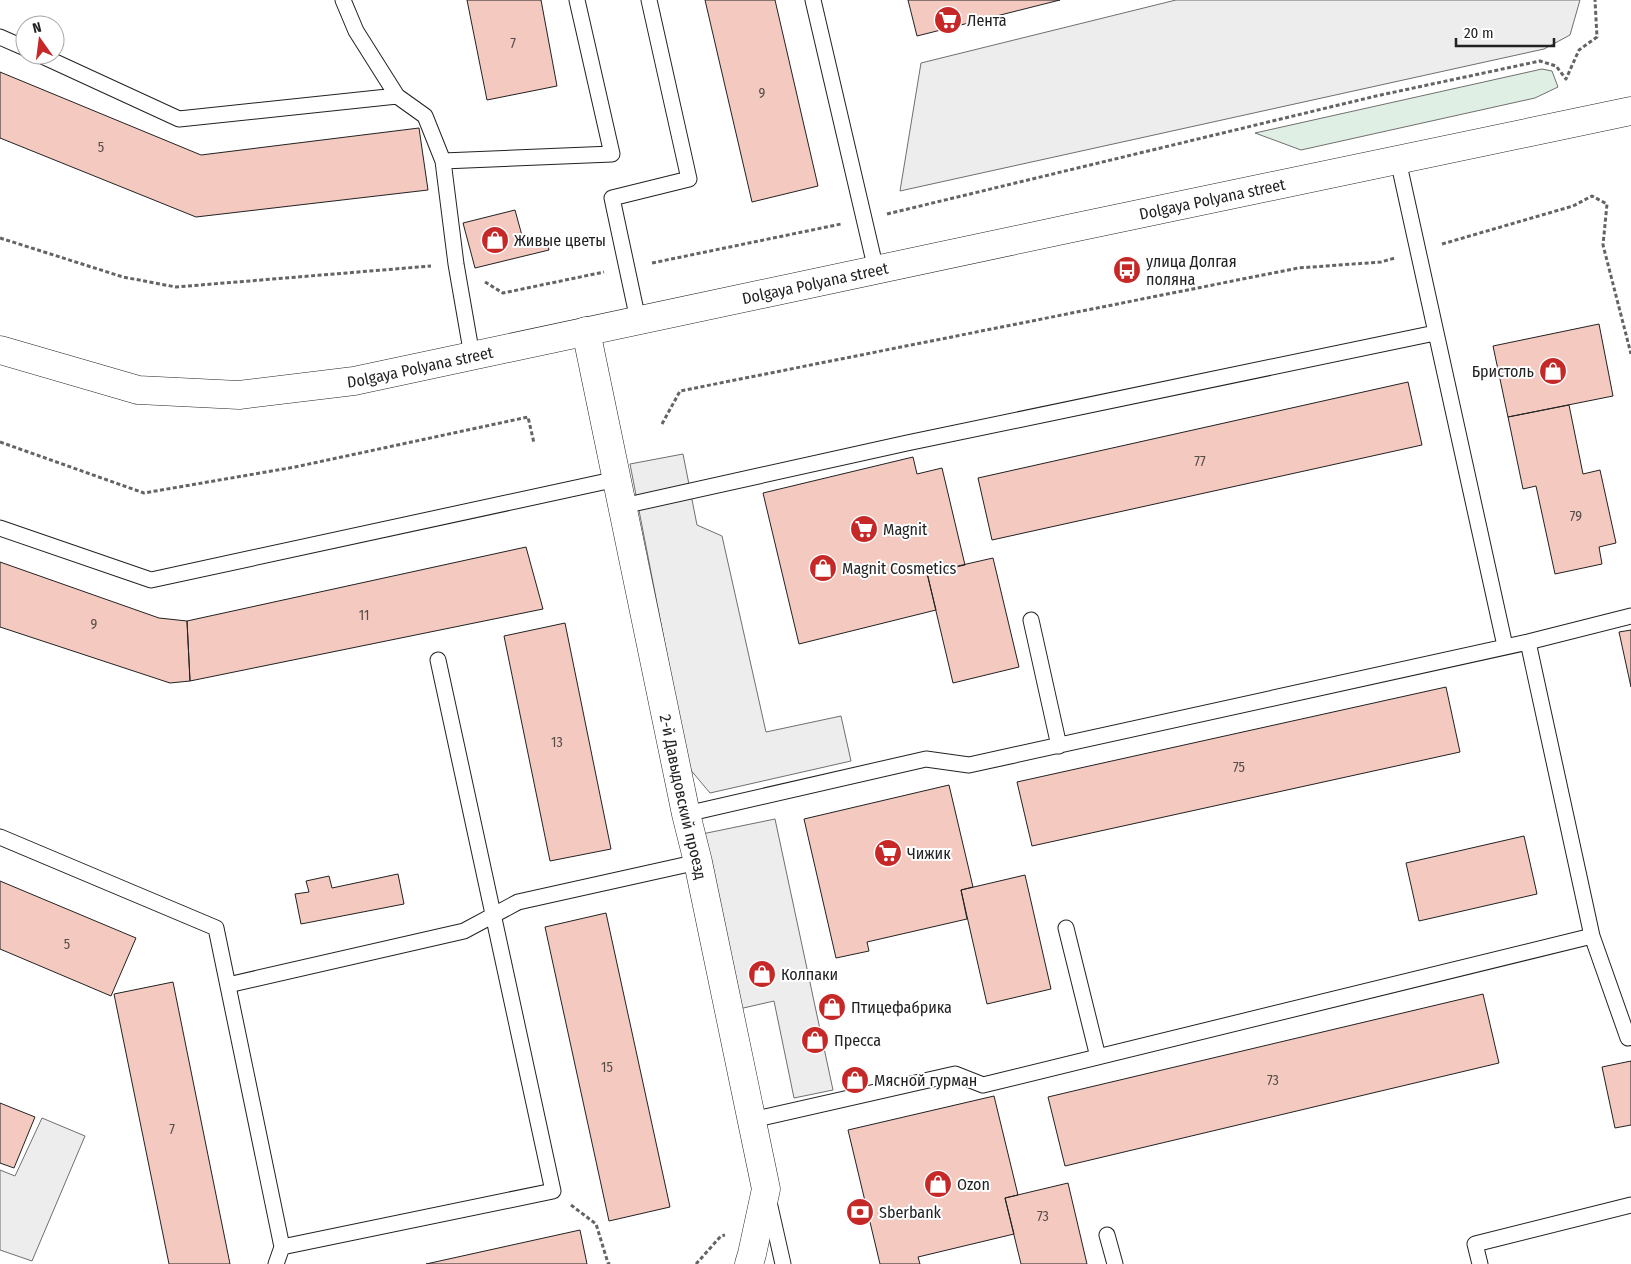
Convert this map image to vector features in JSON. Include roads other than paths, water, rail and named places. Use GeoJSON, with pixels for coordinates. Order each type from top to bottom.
{"type":"FeatureCollection","features":[{"type":"Feature","properties":{"kind":"main road","name":"Dolgaya Polyana street"},"geometry":{"type":"LineString","coordinates":[[0,350],[138,390],[239,395],[354,381],[1631,111]]}},
{"type":"Feature","properties":{"kind":"main road","name":"2-й Давыдовский проезд"},"geometry":{"type":"LineString","coordinates":[[586,331],[766,1189],[749,1264]]}},
{"type":"Feature","properties":{"kind":"lane"},"geometry":{"type":"LineString","coordinates":[[343,0],[356,31],[397,96],[425,116],[442,161],[456,264],[472,356]]}},
{"type":"Feature","properties":{"kind":"lane"},"geometry":{"type":"LineString","coordinates":[[442,161],[612,154],[577,0]]}},
{"type":"Feature","properties":{"kind":"lane"},"geometry":{"type":"LineString","coordinates":[[638,320],[612,198],[689,179],[649,0]]}},
{"type":"Feature","properties":{"kind":"lane"},"geometry":{"type":"LineString","coordinates":[[814,0],[876,270]]}},
{"type":"Feature","properties":{"kind":"lane"},"geometry":{"type":"LineString","coordinates":[[0,37],[15,44]]}},
{"type":"Feature","properties":{"kind":"lane"},"geometry":{"type":"LineString","coordinates":[[62,65],[179,119],[397,96]]}},
{"type":"Feature","properties":{"kind":"lane"},"geometry":{"type":"LineString","coordinates":[[1398,160],[1506,646]]}},
{"type":"Feature","properties":{"kind":"lane"},"geometry":{"type":"LineString","coordinates":[[623,506],[917,441],[1435,333]]}},
{"type":"Feature","properties":{"kind":"lane"},"geometry":{"type":"LineString","coordinates":[[0,528],[151,580],[617,479]]}},
{"type":"Feature","properties":{"kind":"lane"},"geometry":{"type":"LineString","coordinates":[[686,814],[926,759],[969,765],[1528,642],[1631,616]]}},
{"type":"Feature","properties":{"kind":"lane"},"geometry":{"type":"LineString","coordinates":[[1031,620],[1059,746]]}},
{"type":"Feature","properties":{"kind":"lane"},"geometry":{"type":"LineString","coordinates":[[1528,642],[1592,936],[1628,1038]]}},
{"type":"Feature","properties":{"kind":"lane"},"geometry":{"type":"LineString","coordinates":[[282,1247],[553,1191],[438,660]]}},
{"type":"Feature","properties":{"kind":"lane"},"geometry":{"type":"LineString","coordinates":[[0,837],[216,928],[282,1247],[276,1264]]}},
{"type":"Feature","properties":{"kind":"lane"},"geometry":{"type":"LineString","coordinates":[[228,985],[464,931],[518,902],[698,862]]}},
{"type":"Feature","properties":{"kind":"lane"},"geometry":{"type":"LineString","coordinates":[[1066,928],[1098,1057]]}},
{"type":"Feature","properties":{"kind":"lane"},"geometry":{"type":"LineString","coordinates":[[752,1120],[955,1074],[983,1086],[1592,936]]}},
{"type":"Feature","properties":{"kind":"lane"},"geometry":{"type":"LineString","coordinates":[[766,1189],[783,1264]]}},
{"type":"Feature","properties":{"kind":"lane"},"geometry":{"type":"LineString","coordinates":[[1480,1264],[1475,1244],[1631,1205]]}},
{"type":"Feature","properties":{"kind":"lane"},"geometry":{"type":"LineString","coordinates":[[1107,1235],[1115,1264]]}},
{"type":"Feature","properties":{"kind":"place","name":"Лента"},"geometry":{"type":"Point","coordinates":[948,20]}},
{"type":"Feature","properties":{"kind":"place","name":"Живые цветы"},"geometry":{"type":"Point","coordinates":[495,240]}},
{"type":"Feature","properties":{"kind":"place","name":"улица Долгая поляна"},"geometry":{"type":"Point","coordinates":[1127,270]}},
{"type":"Feature","properties":{"kind":"place","name":"Бристоль"},"geometry":{"type":"Point","coordinates":[1553,371]}},
{"type":"Feature","properties":{"kind":"place","name":"Magnit"},"geometry":{"type":"Point","coordinates":[864,529]}},
{"type":"Feature","properties":{"kind":"place","name":"Magnit Cosmetics"},"geometry":{"type":"Point","coordinates":[823,568]}},
{"type":"Feature","properties":{"kind":"place","name":"Чижик"},"geometry":{"type":"Point","coordinates":[888,853]}},
{"type":"Feature","properties":{"kind":"place","name":"Колпаки"},"geometry":{"type":"Point","coordinates":[762,974]}},
{"type":"Feature","properties":{"kind":"place","name":"Птицефабрика"},"geometry":{"type":"Point","coordinates":[832,1007]}},
{"type":"Feature","properties":{"kind":"place","name":"Пресса"},"geometry":{"type":"Point","coordinates":[815,1040]}},
{"type":"Feature","properties":{"kind":"place","name":"Мясной гурман"},"geometry":{"type":"Point","coordinates":[855,1080]}},
{"type":"Feature","properties":{"kind":"place","name":"Ozon"},"geometry":{"type":"Point","coordinates":[938,1184]}},
{"type":"Feature","properties":{"kind":"place","name":"Sberbank"},"geometry":{"type":"Point","coordinates":[860,1212]}}]}
